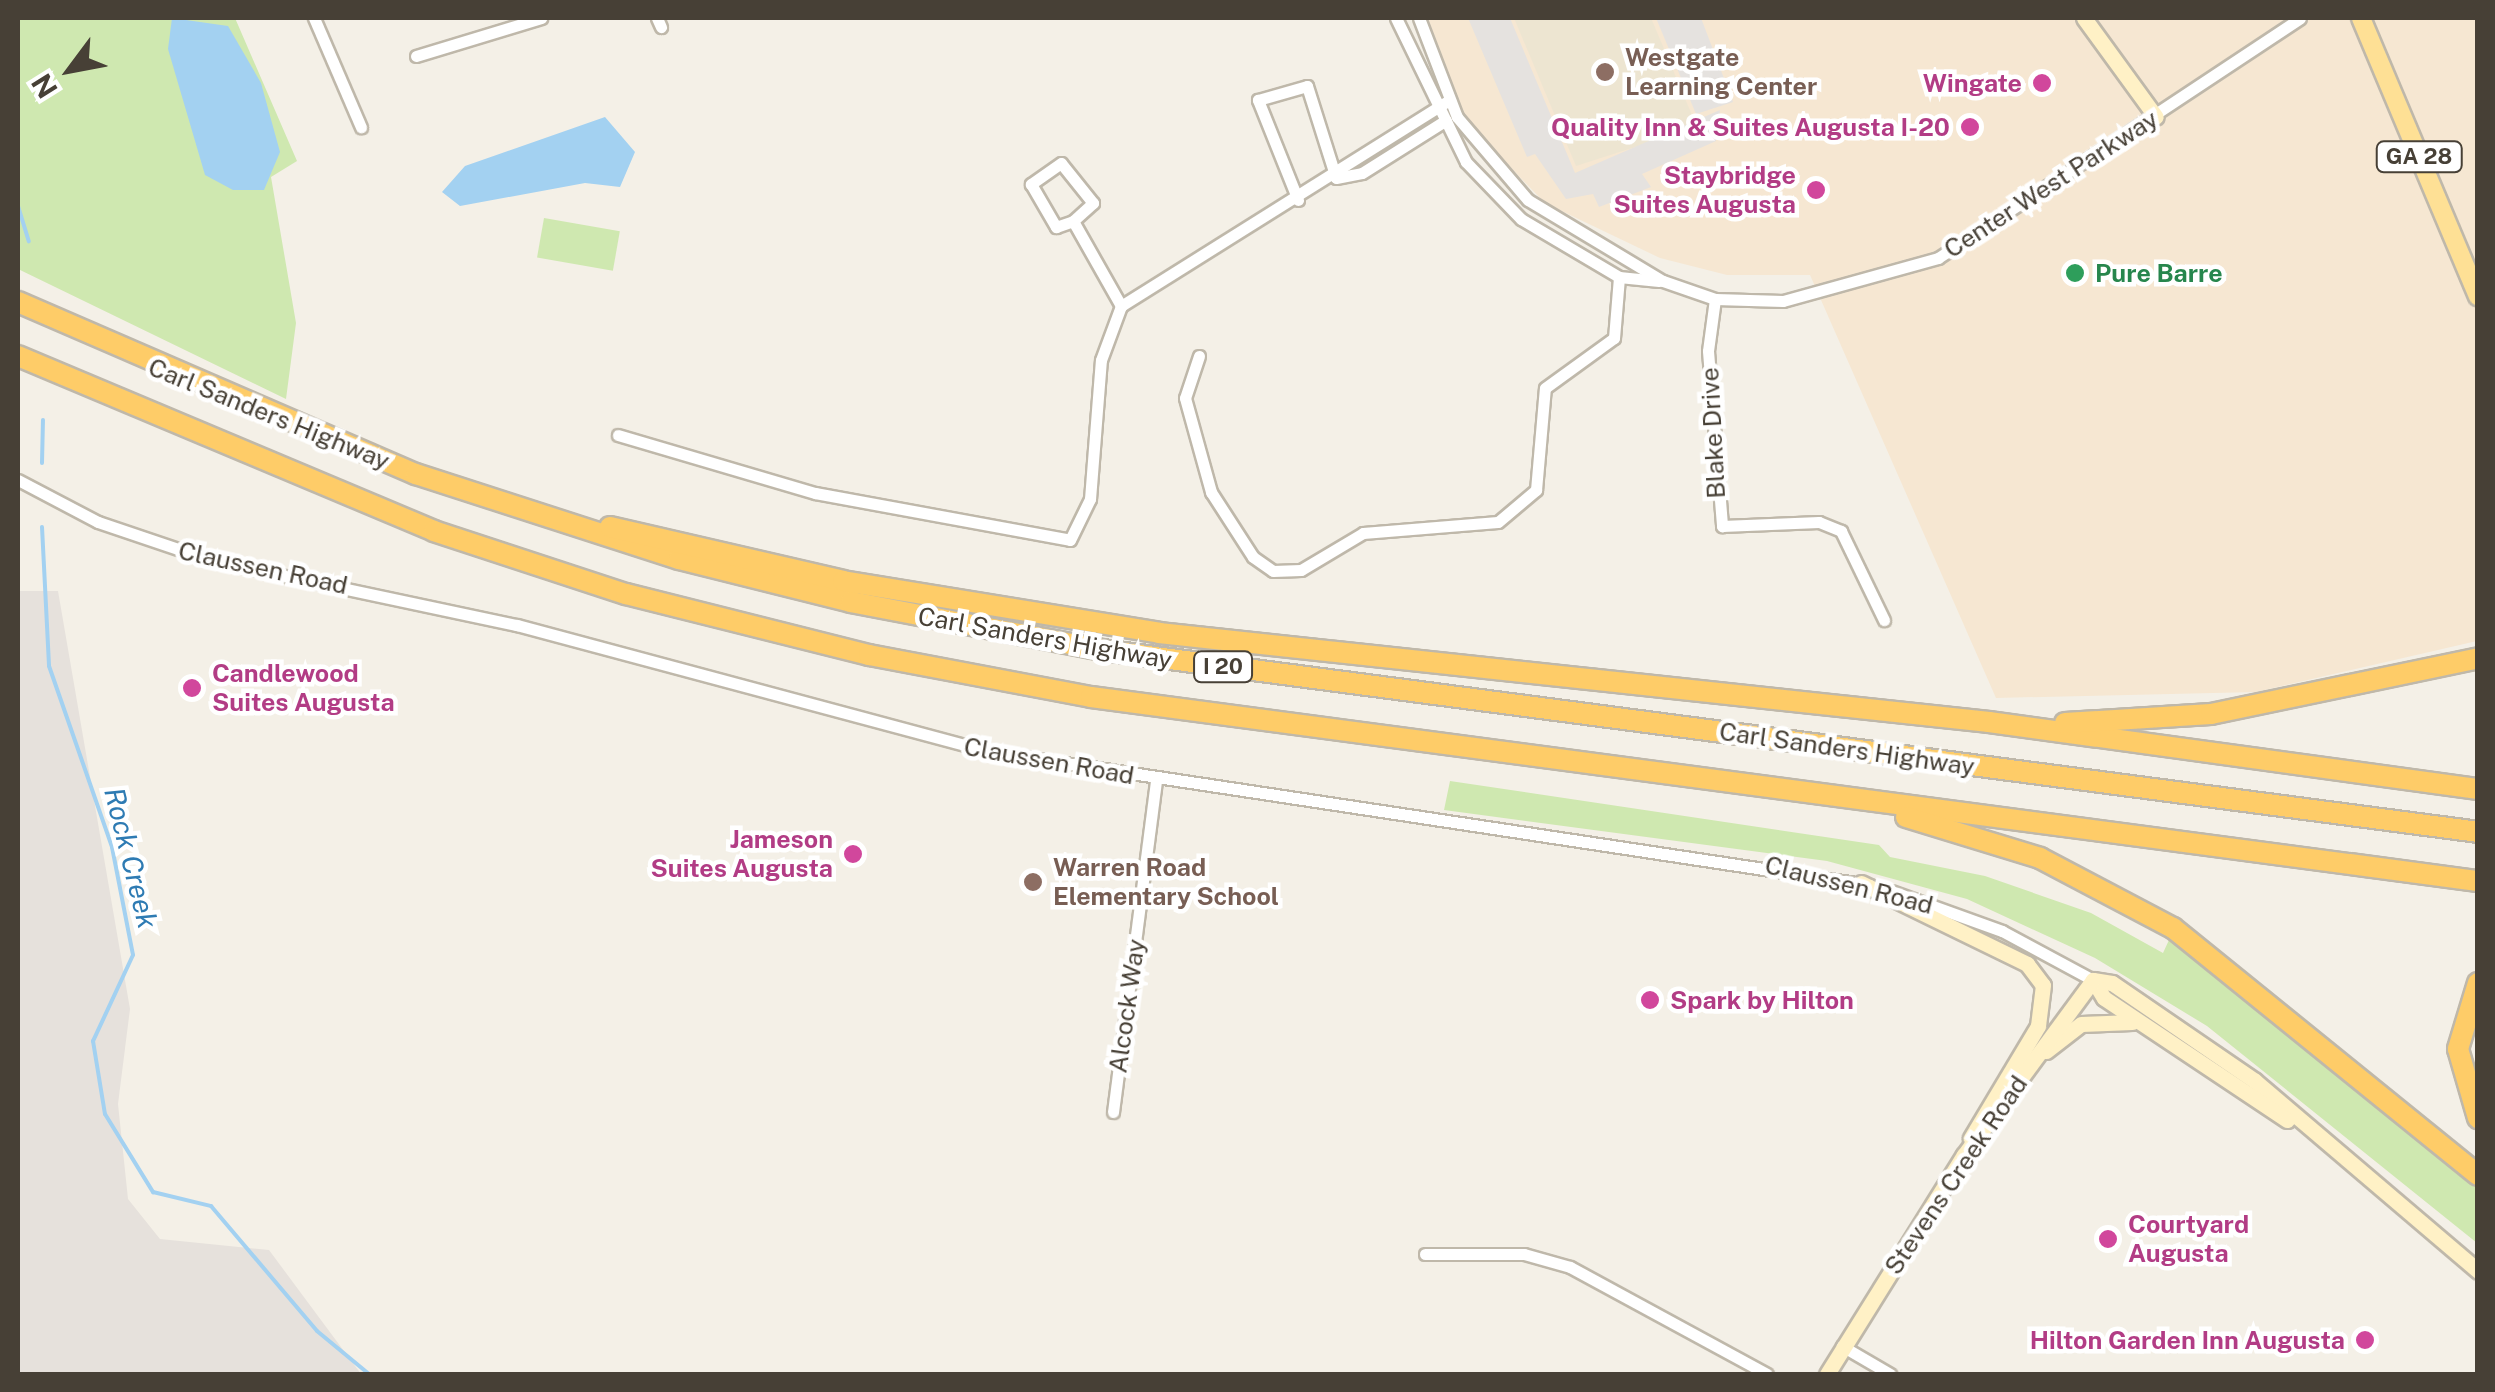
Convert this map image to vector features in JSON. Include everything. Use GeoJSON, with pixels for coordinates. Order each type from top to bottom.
{"type":"FeatureCollection","features":[{"type":"Feature","properties":{"kind":"highway","name":"Carl Sanders Highway"},"geometry":{"type":"LineString","coordinates":[[18,302],[286,424],[535,515],[802,590],[1102,650],[2478,832]]}},
{"type":"Feature","properties":{"kind":"highway","name":"Carl Sanders Highway"},"geometry":{"type":"LineString","coordinates":[[18,357],[386,514],[626,594],[796,638],[1091,698],[2478,881]]}},
{"type":"Feature","properties":{"kind":"highway"},"geometry":{"type":"LineString","coordinates":[[535,515],[1106,626],[1988,722],[2478,789]]}},
{"type":"Feature","properties":{"kind":"highway"},"geometry":{"type":"LineString","coordinates":[[1988,722],[2210,714],[2478,658]]}},
{"type":"Feature","properties":{"kind":"highway"},"geometry":{"type":"LineString","coordinates":[[1802,791],[1995,840],[2108,890],[2237,977],[2478,1176]]}},
{"type":"Feature","properties":{"kind":"highway"},"geometry":{"type":"LineString","coordinates":[[2478,983],[2458,1048],[2478,1118]]}},
{"type":"Feature","properties":{"kind":"main road","name":"GA 28"},"geometry":{"type":"LineString","coordinates":[[2362,18],[2478,296]]}},
{"type":"Feature","properties":{"kind":"street"},"geometry":{"type":"LineString","coordinates":[[314,18],[361,127]]}},
{"type":"Feature","properties":{"kind":"street"},"geometry":{"type":"LineString","coordinates":[[416,56],[541,18]]}},
{"type":"Feature","properties":{"kind":"street","name":"Center West Parkway"},"geometry":{"type":"LineString","coordinates":[[1396,18],[1442,122],[1521,219],[1619,277],[1663,282],[1714,299],[1783,301],[1903,273],[2016,214],[2300,18]]}},
{"type":"Feature","properties":{"kind":"street","name":"Center West Parkway"},"geometry":{"type":"LineString","coordinates":[[1419,18],[1456,114],[1503,180],[1663,282]]}},
{"type":"Feature","properties":{"kind":"street"},"geometry":{"type":"LineString","coordinates":[[2084,18],[2156,117]]}},
{"type":"Feature","properties":{"kind":"street"},"geometry":{"type":"LineString","coordinates":[[1298,200],[1258,100],[1308,86],[1336,178]]}},
{"type":"Feature","properties":{"kind":"street"},"geometry":{"type":"LineString","coordinates":[[618,434],[815,493],[1070,540],[1090,499],[1102,360],[1120,306],[1336,178],[1450,100]]}},
{"type":"Feature","properties":{"kind":"street"},"geometry":{"type":"LineString","coordinates":[[1336,178],[1362,174],[1456,114]]}},
{"type":"Feature","properties":{"kind":"street"},"geometry":{"type":"LineString","coordinates":[[1061,163],[1093,203],[1073,221],[1056,227],[1030,184],[1061,163]]}},
{"type":"Feature","properties":{"kind":"street"},"geometry":{"type":"LineString","coordinates":[[1073,221],[1120,306]]}},
{"type":"Feature","properties":{"kind":"street"},"geometry":{"type":"LineString","coordinates":[[1199,356],[1185,398],[1212,492],[1253,556],[1273,571],[1300,570],[1363,533],[1498,522],[1536,490],[1545,388],[1614,338],[1619,277]]}},
{"type":"Feature","properties":{"kind":"street","name":"Blake Drive"},"geometry":{"type":"LineString","coordinates":[[1714,299],[1708,351],[1722,526],[1818,522],[1841,531],[1884,620]]}},
{"type":"Feature","properties":{"kind":"street","name":"Claussen Road"},"geometry":{"type":"LineString","coordinates":[[18,480],[98,522],[210,560],[517,624],[876,726],[1156,780],[1752,860],[1861,884],[2002,931],[2093,980],[2148,1028],[2312,1135]]}},
{"type":"Feature","properties":{"kind":"street","name":"Alcock Way"},"geometry":{"type":"LineString","coordinates":[[1113,1112],[1156,780]]}},
{"type":"Feature","properties":{"kind":"street"},"geometry":{"type":"LineString","coordinates":[[1861,884],[2027,964],[2043,985],[2038,1026],[1978,1117],[1964,1156]]}},
{"type":"Feature","properties":{"kind":"street","name":"Claussen Road"},"geometry":{"type":"LineString","coordinates":[[2093,980],[2112,983],[2255,1081],[2312,1135]]}},
{"type":"Feature","properties":{"kind":"street","name":"Stevens Creek Road"},"geometry":{"type":"LineString","coordinates":[[1826,1374],[1964,1156],[2093,980]]}},
{"type":"Feature","properties":{"kind":"street"},"geometry":{"type":"LineString","coordinates":[[2038,1055],[2082,1024],[2114,1016],[2148,1028]]}},
{"type":"Feature","properties":{"kind":"street"},"geometry":{"type":"LineString","coordinates":[[2312,1135],[2478,1271]]}},
{"type":"Feature","properties":{"kind":"street"},"geometry":{"type":"LineString","coordinates":[[1426,1254],[1524,1254],[1570,1267],[1767,1374]]}},
{"type":"Feature","properties":{"kind":"street"},"geometry":{"type":"LineString","coordinates":[[1842,1346],[1890,1374]]}},
{"type":"Feature","properties":{"kind":"shaded area"},"geometry":{"type":"Polygon","coordinates":[[[1423,18],[2477,18],[2477,641],[2256,692],[1996,698],[1810,275],[1727,275],[1660,258],[1545,203],[1467,123],[1423,18]]]}},
{"type":"Feature","properties":{"kind":"shaded area"},"geometry":{"type":"Polygon","coordinates":[[[1468,18],[1510,18],[1575,173],[1720,110],[1716,141],[1642,174],[1651,187],[1599,207],[1593,194],[1566,199],[1535,154],[1527,157],[1468,18]]]}},
{"type":"Feature","properties":{"kind":"shaded area","name":"Westgate Learning Center"},"geometry":{"type":"Polygon","coordinates":[[[1514,18],[1651,18],[1697,127],[1576,166],[1514,18]]]}},
{"type":"Feature","properties":{"kind":"shaded area"},"geometry":{"type":"Polygon","coordinates":[[[1656,18],[1701,18],[1733,102],[1696,114],[1656,18]]]}},
{"type":"Feature","properties":{"kind":"shaded area"},"geometry":{"type":"Polygon","coordinates":[[[18,591],[58,591],[130,1009],[118,1104],[128,1199],[160,1239],[269,1250],[361,1374],[18,1374],[18,591]]]}},
{"type":"Feature","properties":{"kind":"green space"},"geometry":{"type":"Polygon","coordinates":[[[18,18],[235,18],[297,161],[271,177],[296,323],[286,399],[18,269],[18,18]]]}},
{"type":"Feature","properties":{"kind":"green space"},"geometry":{"type":"Polygon","coordinates":[[[544,218],[620,231],[613,271],[537,257],[544,218]]]}},
{"type":"Feature","properties":{"kind":"green space"},"geometry":{"type":"Polygon","coordinates":[[[1450,781],[1879,845],[1890,857],[1985,876],[2091,913],[2163,953],[2169,940],[2181,944],[2477,1187],[2477,1243],[2207,1026],[2095,958],[1967,899],[1827,861],[1444,810],[1450,781]]]}},
{"type":"Feature","properties":{"kind":"water"},"geometry":{"type":"Polygon","coordinates":[[[172,18],[228,26],[261,83],[280,152],[264,190],[233,190],[205,175],[168,49],[172,18]]]}},
{"type":"Feature","properties":{"kind":"water"},"geometry":{"type":"Polygon","coordinates":[[[605,117],[635,152],[620,187],[585,183],[460,206],[442,192],[465,166],[605,117]]]}},
{"type":"Feature","properties":{"kind":"waterway","name":"Rock Creek"},"geometry":{"type":"LineString","coordinates":[[18,206],[29,241]]}},
{"type":"Feature","properties":{"kind":"waterway","name":"Rock Creek"},"geometry":{"type":"LineString","coordinates":[[42,463],[43,420]]}},
{"type":"Feature","properties":{"kind":"waterway","name":"Rock Creek"},"geometry":{"type":"LineString","coordinates":[[42,527],[49,666],[112,847],[133,955],[93,1041],[105,1114],[153,1192],[211,1206],[317,1331],[369,1374]]}},
{"type":"Feature","properties":{"kind":"place","name":"Westgate Learning Center"},"geometry":{"type":"Point","coordinates":[1605,72]}},
{"type":"Feature","properties":{"kind":"place","name":"Wingate"},"geometry":{"type":"Point","coordinates":[2042,83]}},
{"type":"Feature","properties":{"kind":"place","name":"Quality Inn & Suites Augusta I-20"},"geometry":{"type":"Point","coordinates":[1970,127]}},
{"type":"Feature","properties":{"kind":"place","name":"Staybridge Suites Augusta"},"geometry":{"type":"Point","coordinates":[1816,190]}},
{"type":"Feature","properties":{"kind":"place","name":"Pure Barre"},"geometry":{"type":"Point","coordinates":[2075,273]}},
{"type":"Feature","properties":{"kind":"place","name":"Candlewood Suites Augusta"},"geometry":{"type":"Point","coordinates":[192,688]}},
{"type":"Feature","properties":{"kind":"place","name":"Jameson Suites Augusta"},"geometry":{"type":"Point","coordinates":[853,854]}},
{"type":"Feature","properties":{"kind":"place","name":"Warren Road Elementary School"},"geometry":{"type":"Point","coordinates":[1033,882]}},
{"type":"Feature","properties":{"kind":"place","name":"Spark by Hilton"},"geometry":{"type":"Point","coordinates":[1650,1000]}},
{"type":"Feature","properties":{"kind":"place","name":"Courtyard Augusta"},"geometry":{"type":"Point","coordinates":[2108,1239]}},
{"type":"Feature","properties":{"kind":"place","name":"Hilton Garden Inn Augusta"},"geometry":{"type":"Point","coordinates":[2365,1340]}}]}
